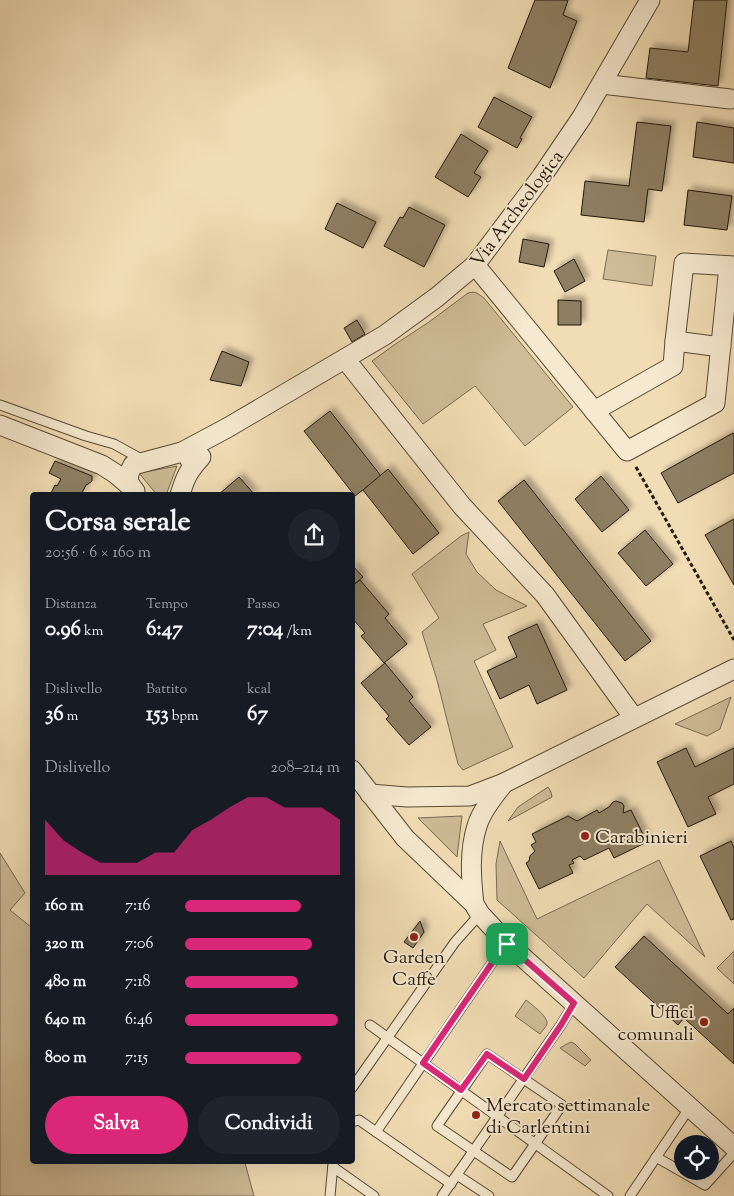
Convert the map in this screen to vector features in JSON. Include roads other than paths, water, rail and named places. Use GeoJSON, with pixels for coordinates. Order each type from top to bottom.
{"type":"FeatureCollection","features":[{"type":"Feature","properties":{"kind":"street","name":"Via Archeologica"},"geometry":{"type":"LineString","coordinates":[[181,492],[187,459],[227,428],[385,335],[437,297],[474,265],[542,176],[582,117],[650,0]]}},
{"type":"Feature","properties":{"kind":"street"},"geometry":{"type":"LineString","coordinates":[[602,84],[730,99]]}},
{"type":"Feature","properties":{"kind":"street"},"geometry":{"type":"LineString","coordinates":[[474,265],[627,452],[715,403],[732,266],[684,264],[674,341],[673,366],[594,411]]}},
{"type":"Feature","properties":{"kind":"street"},"geometry":{"type":"LineString","coordinates":[[674,341],[721,347]]}},
{"type":"Feature","properties":{"kind":"street"},"geometry":{"type":"LineString","coordinates":[[345,359],[462,506],[545,596],[634,718]]}},
{"type":"Feature","properties":{"kind":"street"},"geometry":{"type":"LineString","coordinates":[[0,426],[102,465],[116,474],[134,490]]}},
{"type":"Feature","properties":{"kind":"street"},"geometry":{"type":"LineString","coordinates":[[102,465],[187,459]]}},
{"type":"Feature","properties":{"kind":"street"},"geometry":{"type":"LineString","coordinates":[[134,490],[128,478],[128,473],[139,463]]}},
{"type":"Feature","properties":{"kind":"street"},"geometry":{"type":"LineString","coordinates":[[370,794],[407,797],[470,796],[504,783],[734,669]]}},
{"type":"Feature","properties":{"kind":"street"},"geometry":{"type":"LineString","coordinates":[[355,774],[405,838],[477,909],[507,944],[734,1147]]}},
{"type":"Feature","properties":{"kind":"street"},"geometry":{"type":"LineString","coordinates":[[477,909],[471,880],[472,850],[477,825],[486,807],[504,783]]}},
{"type":"Feature","properties":{"kind":"lane"},"geometry":{"type":"LineString","coordinates":[[0,405],[114,444],[129,451],[139,463]]}},
{"type":"Feature","properties":{"kind":"lane"},"geometry":{"type":"LineString","coordinates":[[355,1084],[477,909]]}},
{"type":"Feature","properties":{"kind":"lane"},"geometry":{"type":"LineString","coordinates":[[376,1132],[507,944]]}},
{"type":"Feature","properties":{"kind":"lane"},"geometry":{"type":"LineString","coordinates":[[442,1196],[561,1025],[574,1003]]}},
{"type":"Feature","properties":{"kind":"lane"},"geometry":{"type":"LineString","coordinates":[[370,1025],[608,1196]]}},
{"type":"Feature","properties":{"kind":"lane"},"geometry":{"type":"LineString","coordinates":[[487,1054],[562,1105],[512,1178],[437,1126],[461,1090],[487,1054]]}},
{"type":"Feature","properties":{"kind":"lane"},"geometry":{"type":"LineString","coordinates":[[630,1196],[690,1107]]}},
{"type":"Feature","properties":{"kind":"lane"},"geometry":{"type":"LineString","coordinates":[[355,1121],[358,1120],[451,1184]]}},
{"type":"Feature","properties":{"kind":"lane"},"geometry":{"type":"LineString","coordinates":[[656,1157],[705,1185],[734,1153]]}},
{"type":"Feature","properties":{"kind":"lane"},"geometry":{"type":"LineString","coordinates":[[330,1196],[333,1165]]}},
{"type":"Feature","properties":{"kind":"lane"},"geometry":{"type":"LineString","coordinates":[[333,1165],[374,1196]]}},
{"type":"Feature","properties":{"kind":"lane"},"geometry":{"type":"LineString","coordinates":[[457,1174],[489,1196]]}},
{"type":"Feature","properties":{"kind":"place","name":"Carabinieri"},"geometry":{"type":"Point","coordinates":[585,836]}},
{"type":"Feature","properties":{"kind":"place","name":"Garden Caffè"},"geometry":{"type":"Point","coordinates":[414,937]}},
{"type":"Feature","properties":{"kind":"place","name":"Uffici comunali"},"geometry":{"type":"Point","coordinates":[704,1022]}},
{"type":"Feature","properties":{"kind":"place","name":"Mercato settimanale di Carlentini"},"geometry":{"type":"Point","coordinates":[476,1115]}}]}
